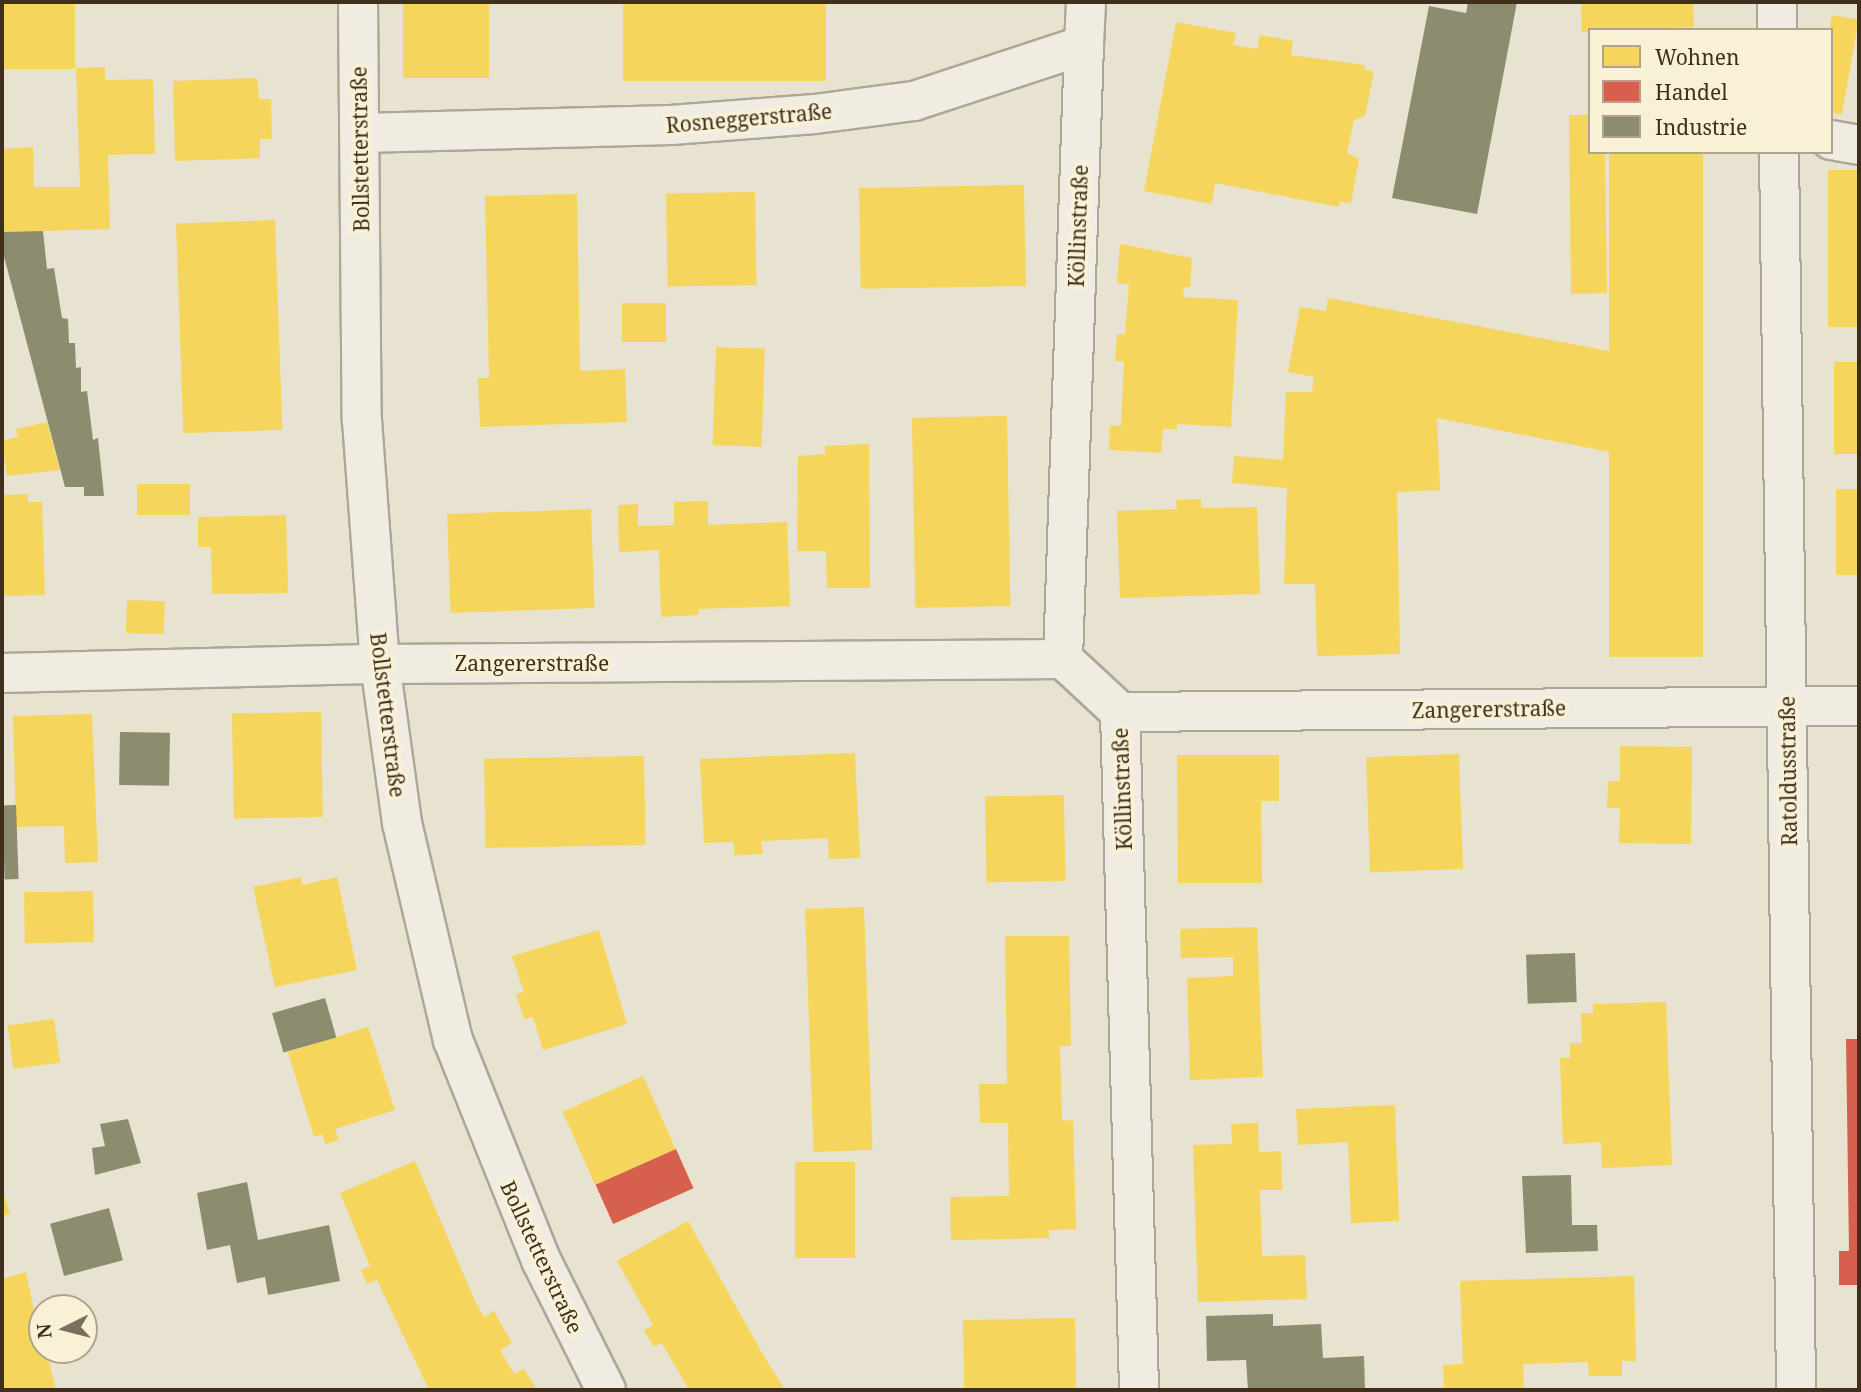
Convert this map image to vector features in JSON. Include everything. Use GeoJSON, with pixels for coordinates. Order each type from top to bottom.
{"type":"FeatureCollection","features":[{"type":"Feature","properties":{"kind":"street","name":"Bollstetterstraße"},"geometry":{"type":"LineString","coordinates":[[358,2],[362,420],[380,664],[402,823],[453,1040],[541,1261],[606,1390]]}},
{"type":"Feature","properties":{"kind":"street"},"geometry":{"type":"LineString","coordinates":[[1084,44],[1086,2]]}},
{"type":"Feature","properties":{"kind":"street"},"geometry":{"type":"LineString","coordinates":[[1777,2],[1777,28]]}},
{"type":"Feature","properties":{"kind":"street","name":"Rosneggerstraße"},"geometry":{"type":"LineString","coordinates":[[361,133],[671,125],[815,114],[914,101],[1084,44]]}},
{"type":"Feature","properties":{"kind":"street","name":"Köllinstraße"},"geometry":{"type":"LineString","coordinates":[[1084,44],[1063,659],[1120,712],[1139,1390]]}},
{"type":"Feature","properties":{"kind":"street"},"geometry":{"type":"LineString","coordinates":[[1833,140],[1859,145]]}},
{"type":"Feature","properties":{"kind":"street","name":"Ratoldusstraße"},"geometry":{"type":"LineString","coordinates":[[1779,154],[1796,1390]]}},
{"type":"Feature","properties":{"kind":"street","name":"Zangererstraße"},"geometry":{"type":"LineString","coordinates":[[2,673],[380,664],[1063,659]]}},
{"type":"Feature","properties":{"kind":"street","name":"Zangererstraße"},"geometry":{"type":"LineString","coordinates":[[1120,712],[1859,706]]}},
{"type":"Feature","properties":{"kind":"building: Wohnen"},"geometry":{"type":"Polygon","coordinates":[[[2,2],[75,2],[75,69],[2,69],[2,2]]]}},
{"type":"Feature","properties":{"kind":"building: Wohnen"},"geometry":{"type":"Polygon","coordinates":[[[403,2],[489,2],[489,78],[403,78],[403,2]]]}},
{"type":"Feature","properties":{"kind":"building: Wohnen"},"geometry":{"type":"Polygon","coordinates":[[[623,2],[826,2],[826,81],[623,81],[623,2]]]}},
{"type":"Feature","properties":{"kind":"building: Wohnen"},"geometry":{"type":"Polygon","coordinates":[[[1581,2],[1693,2],[1694,27],[1588,28],[1588,32],[1582,32],[1581,2]]]}},
{"type":"Feature","properties":{"kind":"building: Wohnen"},"geometry":{"type":"Polygon","coordinates":[[[1832,15],[1859,20],[1842,114],[1833,113],[1833,28],[1830,28],[1832,15]]]}},
{"type":"Feature","properties":{"kind":"building: Wohnen"},"geometry":{"type":"Polygon","coordinates":[[[1176,22],[1236,33],[1233,45],[1257,49],[1260,35],[1293,41],[1291,55],[1365,65],[1364,69],[1374,72],[1365,116],[1354,120],[1347,153],[1359,159],[1351,203],[1339,202],[1339,207],[1215,183],[1212,204],[1144,191],[1176,22]]]}},
{"type":"Feature","properties":{"kind":"building: Wohnen"},"geometry":{"type":"Polygon","coordinates":[[[105,67],[105,80],[153,79],[155,154],[108,155],[110,229],[2,232],[2,149],[33,147],[34,187],[80,187],[76,68],[105,67]]]}},
{"type":"Feature","properties":{"kind":"building: Wohnen"},"geometry":{"type":"Polygon","coordinates":[[[257,78],[259,99],[271,99],[272,139],[260,139],[260,158],[175,161],[173,81],[257,78]]]}},
{"type":"Feature","properties":{"kind":"building: Wohnen"},"geometry":{"type":"Polygon","coordinates":[[[1569,115],[1588,115],[1588,154],[1605,154],[1607,293],[1571,294],[1569,115]]]}},
{"type":"Feature","properties":{"kind":"building: Wohnen"},"geometry":{"type":"Polygon","coordinates":[[[1609,154],[1703,154],[1703,657],[1609,657],[1609,154]]]}},
{"type":"Feature","properties":{"kind":"building: Wohnen"},"geometry":{"type":"Polygon","coordinates":[[[1828,170],[1859,170],[1859,327],[1828,327],[1828,170]]]}},
{"type":"Feature","properties":{"kind":"building: Wohnen"},"geometry":{"type":"Polygon","coordinates":[[[1024,185],[1026,286],[861,289],[859,188],[1024,185]]]}},
{"type":"Feature","properties":{"kind":"building: Wohnen"},"geometry":{"type":"Polygon","coordinates":[[[755,192],[757,285],[668,287],[666,194],[755,192]]]}},
{"type":"Feature","properties":{"kind":"building: Wohnen"},"geometry":{"type":"Polygon","coordinates":[[[577,194],[580,371],[625,369],[627,422],[480,427],[478,378],[489,378],[485,196],[577,194]]]}},
{"type":"Feature","properties":{"kind":"building: Wohnen"},"geometry":{"type":"Polygon","coordinates":[[[275,220],[282,430],[183,433],[176,223],[275,220]]]}},
{"type":"Feature","properties":{"kind":"building: Wohnen"},"geometry":{"type":"Polygon","coordinates":[[[1120,244],[1192,258],[1190,287],[1184,287],[1183,297],[1238,300],[1231,427],[1177,424],[1177,429],[1163,429],[1161,453],[1109,450],[1110,425],[1121,426],[1124,361],[1115,361],[1117,334],[1125,334],[1129,284],[1117,283],[1120,244]]]}},
{"type":"Feature","properties":{"kind":"building: Wohnen"},"geometry":{"type":"Polygon","coordinates":[[[1328,298],[1609,351],[1610,452],[1437,418],[1440,490],[1397,492],[1400,654],[1317,656],[1315,584],[1284,584],[1287,488],[1232,483],[1234,456],[1283,460],[1286,392],[1312,392],[1314,377],[1288,372],[1300,307],[1326,311],[1328,298]]]}},
{"type":"Feature","properties":{"kind":"building: Wohnen"},"geometry":{"type":"Polygon","coordinates":[[[622,303],[666,303],[666,342],[622,342],[622,303]]]}},
{"type":"Feature","properties":{"kind":"building: Wohnen"},"geometry":{"type":"Polygon","coordinates":[[[716,347],[765,349],[762,447],[713,445],[716,347]]]}},
{"type":"Feature","properties":{"kind":"building: Wohnen"},"geometry":{"type":"Polygon","coordinates":[[[1834,362],[1859,362],[1859,454],[1834,454],[1834,362]]]}},
{"type":"Feature","properties":{"kind":"building: Wohnen"},"geometry":{"type":"Polygon","coordinates":[[[1007,416],[1010,606],[915,608],[912,418],[1007,416]]]}},
{"type":"Feature","properties":{"kind":"building: Wohnen"},"geometry":{"type":"Polygon","coordinates":[[[47,422],[60,470],[7,476],[2,441],[18,437],[16,429],[47,422]]]}},
{"type":"Feature","properties":{"kind":"building: Wohnen"},"geometry":{"type":"Polygon","coordinates":[[[869,444],[870,588],[827,588],[826,551],[797,551],[798,456],[825,454],[825,446],[869,444]]]}},
{"type":"Feature","properties":{"kind":"building: Wohnen"},"geometry":{"type":"Polygon","coordinates":[[[137,484],[190,484],[190,515],[137,515],[137,484]]]}},
{"type":"Feature","properties":{"kind":"building: Wohnen"},"geometry":{"type":"Polygon","coordinates":[[[1836,489],[1859,489],[1859,575],[1836,575],[1836,489]]]}},
{"type":"Feature","properties":{"kind":"building: Wohnen"},"geometry":{"type":"Polygon","coordinates":[[[28,494],[28,502],[42,502],[45,595],[2,596],[2,495],[28,494]]]}},
{"type":"Feature","properties":{"kind":"building: Wohnen"},"geometry":{"type":"Polygon","coordinates":[[[1201,499],[1201,508],[1257,507],[1260,594],[1120,598],[1117,511],[1177,509],[1176,500],[1201,499]]]}},
{"type":"Feature","properties":{"kind":"building: Wohnen"},"geometry":{"type":"Polygon","coordinates":[[[708,501],[708,525],[787,522],[790,606],[698,609],[698,615],[661,617],[659,550],[619,552],[618,505],[638,504],[638,526],[674,525],[674,502],[708,501]]]}},
{"type":"Feature","properties":{"kind":"building: Wohnen"},"geometry":{"type":"Polygon","coordinates":[[[591,509],[594,608],[451,613],[447,514],[591,509]]]}},
{"type":"Feature","properties":{"kind":"building: Wohnen"},"geometry":{"type":"Polygon","coordinates":[[[286,515],[288,593],[212,594],[211,547],[198,547],[198,517],[286,515]]]}},
{"type":"Feature","properties":{"kind":"building: Wohnen"},"geometry":{"type":"Polygon","coordinates":[[[127,600],[165,601],[164,634],[126,633],[127,600]]]}},
{"type":"Feature","properties":{"kind":"building: Wohnen"},"geometry":{"type":"Polygon","coordinates":[[[321,712],[323,817],[234,819],[232,714],[321,712]]]}},
{"type":"Feature","properties":{"kind":"building: Wohnen"},"geometry":{"type":"Polygon","coordinates":[[[92,714],[98,862],[65,863],[64,826],[16,827],[13,716],[92,714]]]}},
{"type":"Feature","properties":{"kind":"building: Wohnen"},"geometry":{"type":"Polygon","coordinates":[[[1620,746],[1692,747],[1691,844],[1619,843],[1620,808],[1607,808],[1608,781],[1620,781],[1620,746]]]}},
{"type":"Feature","properties":{"kind":"building: Wohnen"},"geometry":{"type":"Polygon","coordinates":[[[855,753],[860,858],[829,859],[828,838],[761,841],[763,854],[734,855],[734,842],[704,843],[700,759],[855,753]]]}},
{"type":"Feature","properties":{"kind":"building: Wohnen"},"geometry":{"type":"Polygon","coordinates":[[[1459,754],[1463,869],[1370,872],[1366,757],[1459,754]]]}},
{"type":"Feature","properties":{"kind":"building: Wohnen"},"geometry":{"type":"Polygon","coordinates":[[[1177,755],[1279,755],[1279,801],[1261,801],[1262,883],[1178,883],[1177,755]]]}},
{"type":"Feature","properties":{"kind":"building: Wohnen"},"geometry":{"type":"Polygon","coordinates":[[[644,756],[646,845],[486,848],[484,759],[644,756]]]}},
{"type":"Feature","properties":{"kind":"building: Wohnen"},"geometry":{"type":"Polygon","coordinates":[[[1064,795],[1066,881],[987,882],[985,796],[1064,795]]]}},
{"type":"Feature","properties":{"kind":"building: Wohnen"},"geometry":{"type":"Polygon","coordinates":[[[301,877],[302,885],[337,877],[357,970],[275,987],[253,887],[301,877]]]}},
{"type":"Feature","properties":{"kind":"building: Wohnen"},"geometry":{"type":"Polygon","coordinates":[[[93,891],[94,942],[25,943],[24,892],[93,891]]]}},
{"type":"Feature","properties":{"kind":"building: Wohnen"},"geometry":{"type":"Polygon","coordinates":[[[864,907],[872,1150],[814,1152],[805,909],[864,907]]]}},
{"type":"Feature","properties":{"kind":"building: Wohnen"},"geometry":{"type":"Polygon","coordinates":[[[1257,927],[1263,1077],[1190,1080],[1187,978],[1233,976],[1233,957],[1181,958],[1180,929],[1257,927]]]}},
{"type":"Feature","properties":{"kind":"building: Wohnen"},"geometry":{"type":"Polygon","coordinates":[[[599,930],[627,1024],[543,1050],[533,1017],[524,1019],[516,994],[524,992],[512,956],[599,930]]]}},
{"type":"Feature","properties":{"kind":"building: Wohnen"},"geometry":{"type":"Polygon","coordinates":[[[1005,936],[1069,936],[1071,1046],[1060,1046],[1062,1121],[1073,1120],[1076,1229],[1049,1230],[1049,1238],[951,1240],[950,1197],[1009,1196],[1008,1123],[980,1123],[979,1084],[1007,1084],[1005,936]]]}},
{"type":"Feature","properties":{"kind":"building: Wohnen"},"geometry":{"type":"Polygon","coordinates":[[[1666,1002],[1672,1165],[1602,1168],[1601,1142],[1563,1144],[1560,1058],[1570,1058],[1570,1043],[1582,1043],[1581,1013],[1593,1013],[1593,1004],[1666,1002]]]}},
{"type":"Feature","properties":{"kind":"building: Wohnen"},"geometry":{"type":"Polygon","coordinates":[[[54,1019],[60,1063],[14,1069],[7,1026],[54,1019]]]}},
{"type":"Feature","properties":{"kind":"building: Wohnen"},"geometry":{"type":"Polygon","coordinates":[[[368,1027],[395,1110],[335,1129],[339,1140],[325,1144],[322,1134],[314,1137],[288,1052],[368,1027]]]}},
{"type":"Feature","properties":{"kind":"building: Wohnen"},"geometry":{"type":"Polygon","coordinates":[[[643,1076],[676,1149],[595,1185],[563,1112],[643,1076]]]}},
{"type":"Feature","properties":{"kind":"building: Wohnen"},"geometry":{"type":"Polygon","coordinates":[[[1395,1105],[1399,1221],[1351,1223],[1348,1142],[1298,1145],[1296,1109],[1395,1105]]]}},
{"type":"Feature","properties":{"kind":"building: Wohnen"},"geometry":{"type":"Polygon","coordinates":[[[1258,1123],[1259,1152],[1281,1151],[1282,1190],[1260,1190],[1262,1256],[1305,1255],[1307,1299],[1198,1302],[1193,1145],[1232,1144],[1231,1124],[1258,1123]]]}},
{"type":"Feature","properties":{"kind":"building: Wohnen"},"geometry":{"type":"Polygon","coordinates":[[[415,1161],[475,1301],[484,1317],[494,1311],[512,1343],[500,1350],[514,1374],[524,1369],[537,1390],[429,1390],[377,1280],[367,1284],[361,1270],[370,1266],[340,1193],[415,1161]]]}},
{"type":"Feature","properties":{"kind":"building: Wohnen"},"geometry":{"type":"Polygon","coordinates":[[[795,1162],[855,1162],[855,1258],[795,1258],[795,1162]]]}},
{"type":"Feature","properties":{"kind":"building: Wohnen"},"geometry":{"type":"Polygon","coordinates":[[[2,1189],[10,1214],[2,1216],[2,1189]]]}},
{"type":"Feature","properties":{"kind":"building: Wohnen"},"geometry":{"type":"Polygon","coordinates":[[[688,1221],[785,1390],[689,1390],[662,1343],[654,1347],[644,1330],[653,1325],[617,1261],[688,1221]]]}},
{"type":"Feature","properties":{"kind":"building: Wohnen"},"geometry":{"type":"Polygon","coordinates":[[[26,1272],[31,1294],[28,1294],[28,1364],[50,1364],[56,1390],[2,1390],[2,1279],[26,1272]]]}},
{"type":"Feature","properties":{"kind":"building: Wohnen"},"geometry":{"type":"Polygon","coordinates":[[[1634,1276],[1636,1361],[1622,1361],[1622,1376],[1589,1376],[1588,1362],[1523,1364],[1524,1390],[1444,1390],[1443,1365],[1463,1364],[1460,1281],[1634,1276]]]}},
{"type":"Feature","properties":{"kind":"building: Wohnen"},"geometry":{"type":"Polygon","coordinates":[[[1075,1318],[1076,1390],[964,1390],[963,1320],[1075,1318]]]}},
{"type":"Feature","properties":{"kind":"building: Handel"},"geometry":{"type":"Polygon","coordinates":[[[1846,1039],[1859,1039],[1859,1285],[1839,1285],[1839,1251],[1849,1251],[1846,1039]]]}},
{"type":"Feature","properties":{"kind":"building: Handel"},"geometry":{"type":"Polygon","coordinates":[[[676,1149],[693,1188],[613,1224],[596,1185],[676,1149]]]}},
{"type":"Feature","properties":{"kind":"building: Industrie"},"geometry":{"type":"Polygon","coordinates":[[[1468,2],[1517,2],[1477,214],[1392,198],[1429,6],[1466,13],[1468,2]]]}},
{"type":"Feature","properties":{"kind":"building: Industrie"},"geometry":{"type":"Polygon","coordinates":[[[43,231],[47,269],[54,268],[62,318],[68,319],[69,343],[75,343],[76,368],[81,367],[81,392],[87,391],[93,440],[98,438],[104,496],[84,496],[84,487],[65,487],[2,249],[2,232],[43,231]]]}},
{"type":"Feature","properties":{"kind":"building: Industrie"},"geometry":{"type":"Polygon","coordinates":[[[120,732],[170,733],[169,786],[119,785],[120,732]]]}},
{"type":"Feature","properties":{"kind":"building: Industrie"},"geometry":{"type":"Polygon","coordinates":[[[2,805],[16,805],[19,879],[5,879],[2,805]]]}},
{"type":"Feature","properties":{"kind":"building: Industrie"},"geometry":{"type":"Polygon","coordinates":[[[1575,953],[1577,1002],[1528,1004],[1526,955],[1575,953]]]}},
{"type":"Feature","properties":{"kind":"building: Industrie"},"geometry":{"type":"Polygon","coordinates":[[[325,998],[336,1037],[283,1053],[272,1013],[325,998]]]}},
{"type":"Feature","properties":{"kind":"building: Industrie"},"geometry":{"type":"Polygon","coordinates":[[[128,1119],[141,1163],[95,1175],[92,1148],[105,1146],[100,1124],[128,1119]]]}},
{"type":"Feature","properties":{"kind":"building: Industrie"},"geometry":{"type":"Polygon","coordinates":[[[1571,1175],[1572,1225],[1597,1225],[1598,1251],[1526,1253],[1522,1176],[1571,1175]]]}},
{"type":"Feature","properties":{"kind":"building: Industrie"},"geometry":{"type":"Polygon","coordinates":[[[247,1182],[258,1240],[329,1225],[340,1281],[268,1295],[265,1277],[237,1283],[230,1245],[207,1250],[197,1193],[247,1182]]]}},
{"type":"Feature","properties":{"kind":"building: Industrie"},"geometry":{"type":"Polygon","coordinates":[[[109,1208],[123,1260],[64,1276],[50,1224],[109,1208]]]}},
{"type":"Feature","properties":{"kind":"building: Industrie"},"geometry":{"type":"Polygon","coordinates":[[[1273,1314],[1273,1326],[1321,1324],[1323,1358],[1364,1356],[1365,1390],[1248,1390],[1246,1360],[1207,1361],[1206,1316],[1273,1314]]]}}]}
